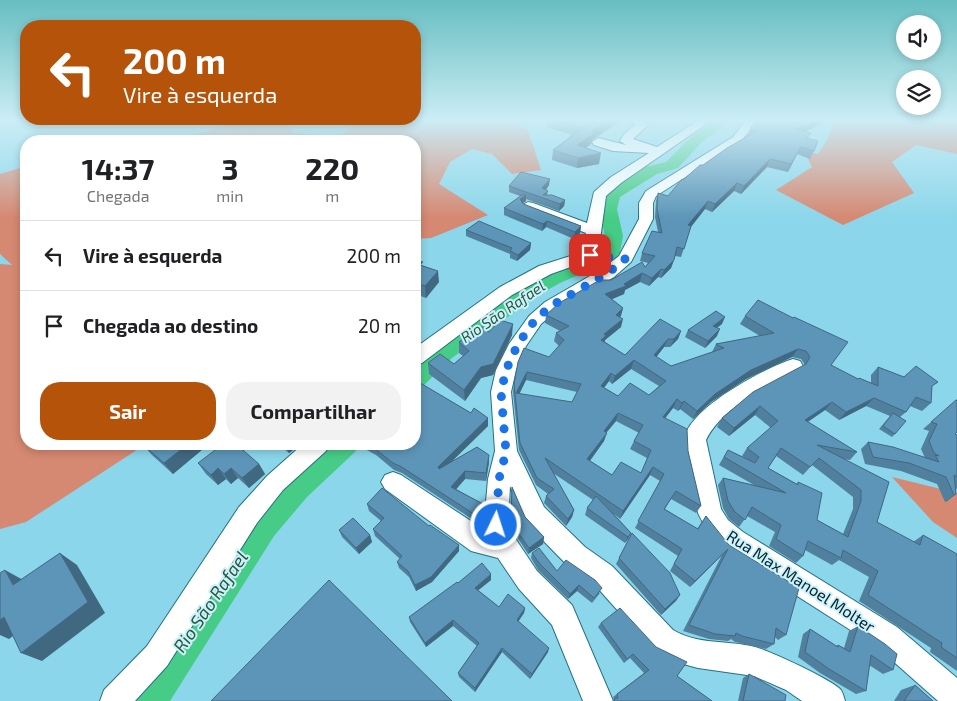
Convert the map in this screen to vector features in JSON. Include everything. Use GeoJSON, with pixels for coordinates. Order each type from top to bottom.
{"type":"FeatureCollection","features":[{"type":"Feature","properties":{"kind":"street"},"geometry":{"type":"LineString","coordinates":[[590,255],[600,195],[616,180],[656,153]]}},
{"type":"Feature","properties":{"kind":"street"},"geometry":{"type":"LineString","coordinates":[[598,701],[562,615],[528,580],[506,546],[496,525],[499,479],[506,452],[501,392],[506,370],[518,344],[535,320],[551,306],[608,273],[625,259],[646,219],[646,203],[651,194],[716,153]]}},
{"type":"Feature","properties":{"kind":"street"},"geometry":{"type":"LineString","coordinates":[[421,354],[506,291],[545,270],[590,255],[625,259]]}},
{"type":"Feature","properties":{"kind":"street","name":"Rua Max Manoel Molter"},"geometry":{"type":"LineString","coordinates":[[794,366],[758,382],[727,404],[702,426],[698,433],[695,440],[710,513],[719,528],[734,541],[887,637],[957,698]]}},
{"type":"Feature","properties":{"kind":"street"},"geometry":{"type":"LineString","coordinates":[[115,701],[157,656],[248,515],[281,477],[311,450]]}},
{"type":"Feature","properties":{"kind":"street"},"geometry":{"type":"LineString","coordinates":[[506,452],[535,515],[576,556],[603,575],[663,640],[676,648],[698,654],[755,662],[796,680],[830,701]]}},
{"type":"Feature","properties":{"kind":"street"},"geometry":{"type":"LineString","coordinates":[[393,482],[480,542],[506,546]]}},
{"type":"Feature","properties":{"kind":"lane"},"geometry":{"type":"LineString","coordinates":[[528,206],[594,231]]}},
{"type":"Feature","properties":{"kind":"shaded area"},"geometry":{"type":"Polygon","coordinates":[[[421,153],[466,153],[450,162],[439,184],[488,215],[431,238],[421,239],[421,153]]]}},
{"type":"Feature","properties":{"kind":"shaded area"},"geometry":{"type":"Polygon","coordinates":[[[487,153],[535,153],[541,170],[512,174],[492,154],[487,153]]]}},
{"type":"Feature","properties":{"kind":"shaded area"},"geometry":{"type":"Polygon","coordinates":[[[804,153],[905,153],[892,162],[914,193],[843,225],[776,190],[812,167],[804,153]]]}},
{"type":"Feature","properties":{"kind":"shaded area"},"geometry":{"type":"Polygon","coordinates":[[[20,168],[20,450],[137,450],[26,522],[0,529],[0,264],[12,265],[0,254],[0,174],[20,168]]]}},
{"type":"Feature","properties":{"kind":"shaded area"},"geometry":{"type":"Polygon","coordinates":[[[892,477],[957,493],[957,538],[933,522],[892,477]]]}},
{"type":"Feature","properties":{"kind":"building"},"geometry":{"type":"Polygon","coordinates":[[[561,153],[601,153],[578,158],[561,153]]]}},
{"type":"Feature","properties":{"kind":"building"},"geometry":{"type":"Polygon","coordinates":[[[720,153],[798,153],[791,164],[770,159],[744,186],[737,183],[715,204],[708,201],[688,225],[691,226],[684,249],[677,247],[674,260],[664,270],[661,269],[652,278],[642,273],[624,284],[626,286],[605,294],[623,308],[616,315],[623,319],[604,334],[606,336],[601,340],[625,355],[660,319],[681,331],[674,339],[668,339],[654,355],[671,366],[724,348],[716,344],[774,333],[745,316],[758,300],[793,318],[848,342],[831,365],[858,379],[878,386],[878,367],[904,377],[916,366],[938,382],[932,386],[931,403],[916,397],[906,412],[874,398],[846,412],[832,402],[805,420],[857,452],[817,445],[889,482],[877,522],[920,545],[923,535],[957,554],[957,658],[941,647],[942,643],[868,595],[878,571],[843,550],[841,558],[808,541],[803,556],[776,539],[781,525],[752,507],[745,520],[735,512],[728,501],[723,478],[786,493],[724,457],[728,450],[755,463],[759,457],[747,448],[778,421],[760,406],[734,428],[722,418],[753,392],[806,364],[810,357],[806,351],[798,349],[751,370],[715,394],[697,411],[684,401],[682,403],[677,399],[663,417],[687,429],[688,451],[701,506],[676,491],[664,509],[698,529],[706,516],[729,545],[799,588],[786,635],[776,628],[774,644],[736,633],[735,636],[715,634],[689,625],[728,549],[695,581],[674,564],[682,549],[638,521],[664,474],[653,467],[623,511],[545,458],[574,510],[568,519],[546,496],[554,489],[537,478],[520,443],[514,384],[518,362],[524,348],[549,357],[564,340],[556,333],[569,326],[546,315],[559,303],[600,280],[611,280],[642,262],[645,267],[655,256],[642,253],[652,231],[662,233],[657,209],[658,193],[668,196],[682,179],[700,165],[703,165],[720,153]],[[634,360],[615,376],[611,373],[601,386],[618,396],[630,383],[649,395],[666,381],[634,360]],[[527,372],[516,393],[572,402],[581,384],[527,372]],[[618,413],[604,431],[607,433],[587,459],[612,475],[621,462],[641,473],[651,450],[634,441],[643,425],[618,413]],[[781,448],[768,468],[798,485],[798,482],[822,493],[817,520],[848,537],[861,501],[861,490],[819,458],[810,467],[781,448]]]}},
{"type":"Feature","properties":{"kind":"building"},"geometry":{"type":"Polygon","coordinates":[[[521,172],[550,179],[542,188],[548,191],[543,195],[552,195],[565,200],[560,204],[509,186],[521,172]]]}},
{"type":"Feature","properties":{"kind":"building"},"geometry":{"type":"Polygon","coordinates":[[[522,195],[526,195],[520,199],[523,204],[581,226],[575,232],[547,221],[543,224],[504,208],[522,195]]]}},
{"type":"Feature","properties":{"kind":"building"},"geometry":{"type":"Polygon","coordinates":[[[479,221],[531,243],[518,255],[510,251],[512,248],[466,230],[479,221]]]}},
{"type":"Feature","properties":{"kind":"building"},"geometry":{"type":"Polygon","coordinates":[[[421,265],[438,271],[425,286],[421,285],[421,265]]]}},
{"type":"Feature","properties":{"kind":"building"},"geometry":{"type":"Polygon","coordinates":[[[716,311],[725,317],[713,326],[720,329],[708,341],[688,330],[716,311]]]}},
{"type":"Feature","properties":{"kind":"building"},"geometry":{"type":"Polygon","coordinates":[[[500,320],[513,324],[493,364],[481,367],[464,390],[428,363],[440,354],[454,364],[469,351],[459,342],[481,326],[489,332],[500,320]]]}},
{"type":"Feature","properties":{"kind":"building"},"geometry":{"type":"Polygon","coordinates":[[[421,384],[471,413],[474,408],[488,418],[438,467],[439,469],[477,447],[489,455],[486,473],[465,471],[451,487],[483,504],[477,516],[393,463],[377,450],[421,450],[421,384]]]}},
{"type":"Feature","properties":{"kind":"building"},"geometry":{"type":"Polygon","coordinates":[[[956,400],[957,477],[954,475],[956,494],[954,495],[946,477],[909,463],[873,457],[868,442],[893,447],[939,462],[935,455],[939,456],[934,453],[929,441],[937,424],[931,422],[956,400]]]}},
{"type":"Feature","properties":{"kind":"building"},"geometry":{"type":"Polygon","coordinates":[[[893,413],[906,421],[895,434],[883,426],[893,413]]]}},
{"type":"Feature","properties":{"kind":"building"},"geometry":{"type":"Polygon","coordinates":[[[149,450],[180,450],[164,463],[149,450]]]}},
{"type":"Feature","properties":{"kind":"building"},"geometry":{"type":"Polygon","coordinates":[[[215,450],[243,450],[259,464],[242,478],[231,468],[224,474],[218,468],[211,475],[198,463],[215,450]]]}},
{"type":"Feature","properties":{"kind":"building"},"geometry":{"type":"Polygon","coordinates":[[[512,487],[525,517],[544,537],[529,548],[517,531],[511,517],[512,487]]]}},
{"type":"Feature","properties":{"kind":"building"},"geometry":{"type":"Polygon","coordinates":[[[382,488],[429,526],[459,545],[431,577],[415,585],[408,571],[397,562],[402,556],[373,529],[384,518],[367,504],[382,488]]]}},
{"type":"Feature","properties":{"kind":"building"},"geometry":{"type":"Polygon","coordinates":[[[596,496],[631,533],[628,537],[587,508],[596,496]]]}},
{"type":"Feature","properties":{"kind":"building"},"geometry":{"type":"Polygon","coordinates":[[[353,518],[370,535],[356,548],[339,530],[353,518]]]}},
{"type":"Feature","properties":{"kind":"building"},"geometry":{"type":"Polygon","coordinates":[[[632,533],[670,573],[680,595],[665,609],[619,558],[632,533]]]}},
{"type":"Feature","properties":{"kind":"building"},"geometry":{"type":"Polygon","coordinates":[[[539,548],[557,571],[566,560],[595,580],[602,588],[594,598],[579,585],[570,594],[540,564],[532,553],[539,548]]]}},
{"type":"Feature","properties":{"kind":"building"},"geometry":{"type":"Polygon","coordinates":[[[60,553],[88,602],[21,653],[4,617],[0,620],[0,573],[5,570],[13,585],[60,553]]]}},
{"type":"Feature","properties":{"kind":"building"},"geometry":{"type":"Polygon","coordinates":[[[482,563],[491,574],[475,588],[499,607],[508,594],[525,608],[517,620],[549,648],[532,674],[502,648],[475,688],[458,673],[479,643],[453,620],[425,643],[409,617],[458,583],[482,563]]]}},
{"type":"Feature","properties":{"kind":"building"},"geometry":{"type":"Polygon","coordinates":[[[329,580],[452,701],[211,701],[329,580]]]}},
{"type":"Feature","properties":{"kind":"building"},"geometry":{"type":"Polygon","coordinates":[[[620,608],[656,647],[687,662],[677,676],[712,701],[615,701],[614,699],[618,698],[617,694],[649,670],[633,654],[627,659],[601,623],[620,608]]]}},
{"type":"Feature","properties":{"kind":"building"},"geometry":{"type":"Polygon","coordinates":[[[858,626],[897,654],[893,670],[871,655],[866,691],[805,652],[810,629],[838,647],[838,645],[850,652],[858,626]]]}},
{"type":"Feature","properties":{"kind":"building"},"geometry":{"type":"Polygon","coordinates":[[[749,674],[786,695],[785,701],[743,701],[749,674]]]}},
{"type":"Feature","properties":{"kind":"building"},"geometry":{"type":"Polygon","coordinates":[[[915,685],[933,701],[904,701],[915,685]]]}},
{"type":"Feature","properties":{"kind":"waterway","name":"Rio São Rafael"},"geometry":{"type":"LineString","coordinates":[[421,373],[444,352],[527,292],[553,278],[585,265],[602,262],[610,253],[614,236],[608,209],[612,195],[651,170],[672,165],[684,153]]}},
{"type":"Feature","properties":{"kind":"waterway","name":"Rio São Rafael"},"geometry":{"type":"LineString","coordinates":[[146,701],[263,525],[297,488],[338,450]]}},
{"type":"Feature","properties":{"kind":"route"},"geometry":{"type":"LineString","coordinates":[[496,525],[499,479],[506,452],[501,392],[506,370],[518,344],[535,320],[551,306],[608,273],[625,259],[590,255]]}}]}
